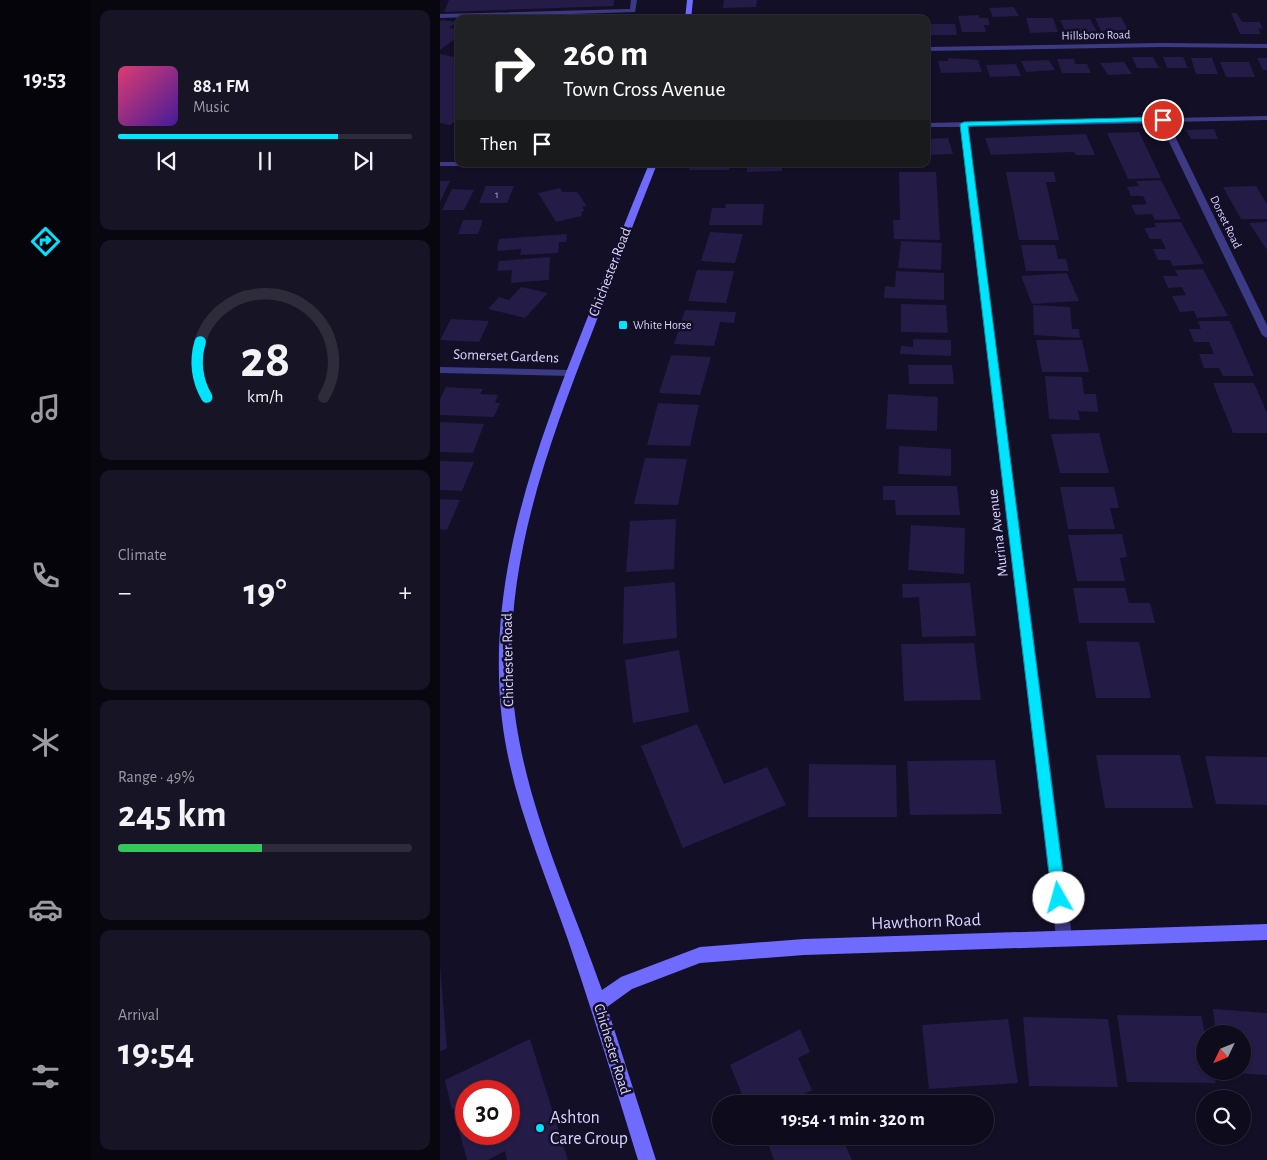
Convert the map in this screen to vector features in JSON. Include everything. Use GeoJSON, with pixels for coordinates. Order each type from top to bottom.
{"type":"FeatureCollection","features":[{"type":"Feature","properties":{"kind":"main road"},"geometry":{"type":"LineString","coordinates":[[688,15],[690,0]]}},
{"type":"Feature","properties":{"kind":"main road","name":"Chichester Road"},"geometry":{"type":"LineString","coordinates":[[647,1160],[598,1004],[525,796],[509,721],[505,677],[506,614],[512,558],[526,498],[570,373],[652,167]]}},
{"type":"Feature","properties":{"kind":"main road","name":"Hawthorn Road"},"geometry":{"type":"LineString","coordinates":[[598,1004],[627,983],[700,955],[804,947],[1064,937],[1267,932]]}},
{"type":"Feature","properties":{"kind":"street"},"geometry":{"type":"LineString","coordinates":[[582,15],[633,11],[634,0]]}},
{"type":"Feature","properties":{"kind":"street"},"geometry":{"type":"LineString","coordinates":[[440,16],[455,16]]}},
{"type":"Feature","properties":{"kind":"street","name":"Hillsboro Road"},"geometry":{"type":"LineString","coordinates":[[930,49],[1161,44],[1267,46]]}},
{"type":"Feature","properties":{"kind":"street"},"geometry":{"type":"LineString","coordinates":[[930,125],[1267,118]]}},
{"type":"Feature","properties":{"kind":"street","name":"Dorset Road"},"geometry":{"type":"LineString","coordinates":[[1163,120],[1267,335]]}},
{"type":"Feature","properties":{"kind":"street","name":"Murina Avenue"},"geometry":{"type":"LineString","coordinates":[[964,124],[1064,937]]}},
{"type":"Feature","properties":{"kind":"street"},"geometry":{"type":"LineString","coordinates":[[440,164],[455,164]]}},
{"type":"Feature","properties":{"kind":"street","name":"Somerset Gardens"},"geometry":{"type":"LineString","coordinates":[[440,370],[570,373]]}},
{"type":"Feature","properties":{"kind":"building"},"geometry":{"type":"Polygon","coordinates":[[[449,0],[614,0],[614,6],[444,12],[449,0]]]}},
{"type":"Feature","properties":{"kind":"building"},"geometry":{"type":"Polygon","coordinates":[[[724,0],[757,0],[756,7],[723,8],[724,0]]]}},
{"type":"Feature","properties":{"kind":"building"},"geometry":{"type":"Polygon","coordinates":[[[1014,7],[1019,16],[993,17],[989,8],[1014,7]]]}},
{"type":"Feature","properties":{"kind":"building"},"geometry":{"type":"Polygon","coordinates":[[[1231,13],[1237,13],[1242,22],[1260,22],[1263,29],[1258,28],[1261,34],[1240,34],[1231,13]]]}},
{"type":"Feature","properties":{"kind":"building"},"geometry":{"type":"Polygon","coordinates":[[[724,14],[759,14],[759,15],[724,14]]]}},
{"type":"Feature","properties":{"kind":"building"},"geometry":{"type":"Polygon","coordinates":[[[979,15],[979,18],[988,18],[990,25],[984,25],[986,32],[962,32],[958,16],[979,15]]]}},
{"type":"Feature","properties":{"kind":"building"},"geometry":{"type":"Polygon","coordinates":[[[1121,17],[1128,30],[1101,31],[1095,18],[1121,17]]]}},
{"type":"Feature","properties":{"kind":"building"},"geometry":{"type":"Polygon","coordinates":[[[1026,18],[1053,18],[1058,32],[1030,33],[1026,18]]]}},
{"type":"Feature","properties":{"kind":"building"},"geometry":{"type":"Polygon","coordinates":[[[1090,19],[1097,32],[1066,33],[1060,20],[1090,19]]]}},
{"type":"Feature","properties":{"kind":"building"},"geometry":{"type":"Polygon","coordinates":[[[440,21],[455,22],[449,28],[455,29],[455,39],[440,50],[440,21]]]}},
{"type":"Feature","properties":{"kind":"building"},"geometry":{"type":"Polygon","coordinates":[[[930,24],[955,24],[957,35],[930,35],[930,24]]]}},
{"type":"Feature","properties":{"kind":"building"},"geometry":{"type":"Polygon","coordinates":[[[440,54],[455,57],[455,121],[450,125],[440,123],[440,54]]]}},
{"type":"Feature","properties":{"kind":"building"},"geometry":{"type":"Polygon","coordinates":[[[1132,57],[1153,57],[1159,68],[1137,68],[1132,57]]]}},
{"type":"Feature","properties":{"kind":"building"},"geometry":{"type":"Polygon","coordinates":[[[1163,57],[1183,57],[1188,68],[1167,68],[1163,57]]]}},
{"type":"Feature","properties":{"kind":"building"},"geometry":{"type":"Polygon","coordinates":[[[948,58],[978,60],[982,72],[941,73],[938,61],[948,61],[948,58]]]}},
{"type":"Feature","properties":{"kind":"building"},"geometry":{"type":"Polygon","coordinates":[[[1191,58],[1212,58],[1218,74],[1196,74],[1191,58]]]}},
{"type":"Feature","properties":{"kind":"building"},"geometry":{"type":"Polygon","coordinates":[[[1257,58],[1267,58],[1267,70],[1263,70],[1257,58]]]}},
{"type":"Feature","properties":{"kind":"building"},"geometry":{"type":"Polygon","coordinates":[[[1057,59],[1074,59],[1075,64],[1087,64],[1091,73],[1062,73],[1057,59]]]}},
{"type":"Feature","properties":{"kind":"building"},"geometry":{"type":"Polygon","coordinates":[[[1049,60],[1055,70],[1026,72],[1021,61],[1049,60]]]}},
{"type":"Feature","properties":{"kind":"building"},"geometry":{"type":"Polygon","coordinates":[[[1124,62],[1132,74],[1108,75],[1100,63],[1124,62]]]}},
{"type":"Feature","properties":{"kind":"building"},"geometry":{"type":"Polygon","coordinates":[[[1220,62],[1249,62],[1255,77],[1226,77],[1220,62]]]}},
{"type":"Feature","properties":{"kind":"building"},"geometry":{"type":"Polygon","coordinates":[[[1016,64],[1021,76],[990,77],[986,65],[1016,64]]]}},
{"type":"Feature","properties":{"kind":"building"},"geometry":{"type":"Polygon","coordinates":[[[1214,129],[1218,139],[1191,139],[1186,130],[1214,129]]]}},
{"type":"Feature","properties":{"kind":"building"},"geometry":{"type":"Polygon","coordinates":[[[1139,132],[1161,178],[1128,179],[1107,133],[1139,132]]]}},
{"type":"Feature","properties":{"kind":"building"},"geometry":{"type":"Polygon","coordinates":[[[1086,134],[1095,155],[1076,155],[1074,152],[991,155],[985,138],[1086,134]]]}},
{"type":"Feature","properties":{"kind":"building"},"geometry":{"type":"Polygon","coordinates":[[[948,138],[953,154],[930,155],[930,139],[948,138]]]}},
{"type":"Feature","properties":{"kind":"building"},"geometry":{"type":"Polygon","coordinates":[[[690,167],[730,167],[729,170],[689,170],[690,167]]]}},
{"type":"Feature","properties":{"kind":"building"},"geometry":{"type":"Polygon","coordinates":[[[747,167],[782,167],[782,171],[747,172],[747,167]]]}},
{"type":"Feature","properties":{"kind":"building"},"geometry":{"type":"Polygon","coordinates":[[[899,172],[936,172],[940,240],[894,239],[893,220],[900,220],[899,172]]]}},
{"type":"Feature","properties":{"kind":"building"},"geometry":{"type":"Polygon","coordinates":[[[1006,172],[1054,172],[1056,182],[1046,182],[1059,240],[1019,240],[1006,172]]]}},
{"type":"Feature","properties":{"kind":"building"},"geometry":{"type":"Polygon","coordinates":[[[1161,180],[1181,219],[1155,220],[1152,214],[1136,215],[1131,205],[1147,204],[1143,196],[1131,196],[1127,187],[1139,186],[1136,181],[1161,180]]]}},
{"type":"Feature","properties":{"kind":"building"},"geometry":{"type":"Polygon","coordinates":[[[440,181],[450,181],[440,202],[440,181]]]}},
{"type":"Feature","properties":{"kind":"building"},"geometry":{"type":"Polygon","coordinates":[[[486,186],[514,186],[507,203],[479,203],[486,186]]]}},
{"type":"Feature","properties":{"kind":"building"},"geometry":{"type":"Polygon","coordinates":[[[1256,186],[1267,204],[1267,219],[1241,219],[1223,187],[1256,186]]]}},
{"type":"Feature","properties":{"kind":"building"},"geometry":{"type":"Polygon","coordinates":[[[560,188],[562,192],[577,192],[587,206],[582,207],[585,211],[581,212],[582,216],[556,222],[538,193],[560,188]]]}},
{"type":"Feature","properties":{"kind":"building"},"geometry":{"type":"Polygon","coordinates":[[[452,189],[474,190],[464,210],[442,210],[452,189]]]}},
{"type":"Feature","properties":{"kind":"building"},"geometry":{"type":"Polygon","coordinates":[[[726,204],[764,204],[762,225],[709,225],[712,208],[725,208],[726,204]]]}},
{"type":"Feature","properties":{"kind":"building"},"geometry":{"type":"Polygon","coordinates":[[[463,220],[483,220],[478,234],[458,234],[463,220]]]}},
{"type":"Feature","properties":{"kind":"building"},"geometry":{"type":"Polygon","coordinates":[[[1181,222],[1204,264],[1173,266],[1170,260],[1158,260],[1153,249],[1166,249],[1161,239],[1150,239],[1144,228],[1156,227],[1154,223],[1181,222]]]}},
{"type":"Feature","properties":{"kind":"building"},"geometry":{"type":"Polygon","coordinates":[[[1267,222],[1267,250],[1249,223],[1267,222]]]}},
{"type":"Feature","properties":{"kind":"building"},"geometry":{"type":"Polygon","coordinates":[[[710,232],[743,234],[735,263],[701,261],[710,232]]]}},
{"type":"Feature","properties":{"kind":"building"},"geometry":{"type":"Polygon","coordinates":[[[567,234],[566,242],[559,242],[558,253],[520,255],[521,249],[497,251],[499,239],[567,234]]]}},
{"type":"Feature","properties":{"kind":"building"},"geometry":{"type":"Polygon","coordinates":[[[901,241],[942,243],[941,270],[898,268],[901,241]]]}},
{"type":"Feature","properties":{"kind":"building"},"geometry":{"type":"Polygon","coordinates":[[[1021,245],[1055,245],[1058,259],[1066,259],[1069,271],[1026,271],[1021,245]]]}},
{"type":"Feature","properties":{"kind":"building"},"geometry":{"type":"Polygon","coordinates":[[[550,257],[549,280],[511,283],[512,270],[497,271],[499,261],[550,257]]]}},
{"type":"Feature","properties":{"kind":"building"},"geometry":{"type":"Polygon","coordinates":[[[1203,269],[1228,316],[1197,318],[1194,311],[1180,312],[1172,296],[1186,295],[1182,287],[1168,288],[1163,276],[1178,276],[1175,270],[1203,269]]]}},
{"type":"Feature","properties":{"kind":"building"},"geometry":{"type":"Polygon","coordinates":[[[697,270],[734,271],[726,303],[688,301],[697,270]]]}},
{"type":"Feature","properties":{"kind":"building"},"geometry":{"type":"Polygon","coordinates":[[[896,271],[944,273],[944,300],[884,298],[885,286],[895,287],[896,271]]]}},
{"type":"Feature","properties":{"kind":"building"},"geometry":{"type":"Polygon","coordinates":[[[1067,273],[1079,301],[1032,304],[1021,276],[1067,273]]]}},
{"type":"Feature","properties":{"kind":"building"},"geometry":{"type":"Polygon","coordinates":[[[521,287],[548,293],[525,318],[488,309],[499,297],[509,300],[521,287]]]}},
{"type":"Feature","properties":{"kind":"building"},"geometry":{"type":"Polygon","coordinates":[[[901,304],[946,305],[948,333],[901,332],[901,304]]]}},
{"type":"Feature","properties":{"kind":"building"},"geometry":{"type":"Polygon","coordinates":[[[1033,305],[1070,307],[1072,329],[1079,329],[1080,338],[1034,335],[1033,305]]]}},
{"type":"Feature","properties":{"kind":"building"},"geometry":{"type":"Polygon","coordinates":[[[685,310],[736,312],[734,323],[720,322],[714,346],[674,344],[685,310]]]}},
{"type":"Feature","properties":{"kind":"building"},"geometry":{"type":"Polygon","coordinates":[[[451,319],[489,321],[479,342],[440,340],[451,319]]]}},
{"type":"Feature","properties":{"kind":"building"},"geometry":{"type":"Polygon","coordinates":[[[1198,321],[1230,321],[1254,376],[1223,376],[1219,368],[1204,368],[1199,354],[1214,354],[1209,342],[1194,342],[1189,329],[1201,329],[1198,321]]]}},
{"type":"Feature","properties":{"kind":"building"},"geometry":{"type":"Polygon","coordinates":[[[913,339],[951,340],[951,356],[900,354],[901,346],[913,347],[913,339]]]}},
{"type":"Feature","properties":{"kind":"building"},"geometry":{"type":"Polygon","coordinates":[[[1036,340],[1082,340],[1089,372],[1042,372],[1036,340]]]}},
{"type":"Feature","properties":{"kind":"building"},"geometry":{"type":"Polygon","coordinates":[[[671,355],[711,357],[700,395],[659,393],[671,355]]]}},
{"type":"Feature","properties":{"kind":"building"},"geometry":{"type":"Polygon","coordinates":[[[908,365],[952,365],[954,384],[909,384],[908,365]]]}},
{"type":"Feature","properties":{"kind":"building"},"geometry":{"type":"Polygon","coordinates":[[[1045,376],[1082,377],[1084,394],[1096,394],[1098,412],[1078,411],[1080,420],[1049,419],[1045,376]]]}},
{"type":"Feature","properties":{"kind":"building"},"geometry":{"type":"Polygon","coordinates":[[[1213,383],[1254,383],[1267,413],[1267,433],[1233,433],[1213,383]]]}},
{"type":"Feature","properties":{"kind":"building"},"geometry":{"type":"Polygon","coordinates":[[[446,387],[483,389],[480,394],[498,395],[495,403],[500,403],[494,417],[440,415],[440,399],[446,387]]]}},
{"type":"Feature","properties":{"kind":"building"},"geometry":{"type":"Polygon","coordinates":[[[888,394],[938,397],[937,431],[886,429],[888,394]]]}},
{"type":"Feature","properties":{"kind":"building"},"geometry":{"type":"Polygon","coordinates":[[[658,403],[699,405],[690,446],[647,445],[658,403]]]}},
{"type":"Feature","properties":{"kind":"building"},"geometry":{"type":"Polygon","coordinates":[[[440,422],[484,424],[473,453],[440,452],[440,422]]]}},
{"type":"Feature","properties":{"kind":"building"},"geometry":{"type":"Polygon","coordinates":[[[1099,433],[1109,473],[1060,473],[1051,434],[1099,433]]]}},
{"type":"Feature","properties":{"kind":"building"},"geometry":{"type":"Polygon","coordinates":[[[899,446],[951,449],[951,476],[898,474],[899,446]]]}},
{"type":"Feature","properties":{"kind":"building"},"geometry":{"type":"Polygon","coordinates":[[[645,458],[687,459],[678,505],[634,504],[645,458]]]}},
{"type":"Feature","properties":{"kind":"building"},"geometry":{"type":"Polygon","coordinates":[[[440,461],[474,462],[462,491],[440,490],[440,461]]]}},
{"type":"Feature","properties":{"kind":"building"},"geometry":{"type":"Polygon","coordinates":[[[883,486],[957,486],[960,515],[896,515],[895,500],[883,500],[883,486]]]}},
{"type":"Feature","properties":{"kind":"building"},"geometry":{"type":"Polygon","coordinates":[[[1060,487],[1114,487],[1119,508],[1110,508],[1115,529],[1068,529],[1060,487]]]}},
{"type":"Feature","properties":{"kind":"building"},"geometry":{"type":"Polygon","coordinates":[[[440,499],[460,500],[447,530],[440,529],[440,499]]]}},
{"type":"Feature","properties":{"kind":"building"},"geometry":{"type":"Polygon","coordinates":[[[676,519],[674,569],[626,572],[630,521],[676,519]]]}},
{"type":"Feature","properties":{"kind":"building"},"geometry":{"type":"Polygon","coordinates":[[[911,525],[965,528],[964,574],[908,570],[911,525]]]}},
{"type":"Feature","properties":{"kind":"building"},"geometry":{"type":"Polygon","coordinates":[[[1122,534],[1127,557],[1120,558],[1125,581],[1077,581],[1068,535],[1122,534]]]}},
{"type":"Feature","properties":{"kind":"building"},"geometry":{"type":"Polygon","coordinates":[[[675,582],[677,638],[623,644],[624,587],[675,582]]]}},
{"type":"Feature","properties":{"kind":"building"},"geometry":{"type":"Polygon","coordinates":[[[970,583],[976,636],[922,637],[919,597],[903,598],[902,584],[970,583]]]}},
{"type":"Feature","properties":{"kind":"building"},"geometry":{"type":"Polygon","coordinates":[[[1073,588],[1125,588],[1129,603],[1150,603],[1155,623],[1079,623],[1073,588]]]}},
{"type":"Feature","properties":{"kind":"building"},"geometry":{"type":"Polygon","coordinates":[[[1086,641],[1139,642],[1151,698],[1096,698],[1086,641]]]}},
{"type":"Feature","properties":{"kind":"building"},"geometry":{"type":"Polygon","coordinates":[[[974,643],[981,700],[904,701],[901,644],[974,643]]]}},
{"type":"Feature","properties":{"kind":"building"},"geometry":{"type":"Polygon","coordinates":[[[679,650],[689,712],[633,723],[625,660],[679,650]]]}},
{"type":"Feature","properties":{"kind":"building"},"geometry":{"type":"Polygon","coordinates":[[[697,724],[724,784],[767,767],[786,805],[683,848],[641,746],[697,724]]]}},
{"type":"Feature","properties":{"kind":"building"},"geometry":{"type":"Polygon","coordinates":[[[1096,755],[1180,755],[1193,808],[1105,808],[1096,755]]]}},
{"type":"Feature","properties":{"kind":"building"},"geometry":{"type":"Polygon","coordinates":[[[1205,756],[1267,757],[1267,805],[1216,804],[1205,756]]]}},
{"type":"Feature","properties":{"kind":"building"},"geometry":{"type":"Polygon","coordinates":[[[995,760],[1002,814],[910,815],[907,761],[995,760]]]}},
{"type":"Feature","properties":{"kind":"building"},"geometry":{"type":"Polygon","coordinates":[[[809,764],[896,765],[897,817],[808,817],[809,764]]]}},
{"type":"Feature","properties":{"kind":"building"},"geometry":{"type":"Polygon","coordinates":[[[440,966],[447,1049],[440,1051],[440,966]]]}},
{"type":"Feature","properties":{"kind":"building"},"geometry":{"type":"Polygon","coordinates":[[[1213,1009],[1267,1013],[1267,1075],[1251,1074],[1251,1025],[1215,1025],[1213,1009]]]}},
{"type":"Feature","properties":{"kind":"building"},"geometry":{"type":"Polygon","coordinates":[[[1117,1015],[1201,1016],[1203,1025],[1196,1025],[1196,1080],[1215,1080],[1216,1083],[1127,1082],[1117,1015]]]}},
{"type":"Feature","properties":{"kind":"building"},"geometry":{"type":"Polygon","coordinates":[[[1023,1017],[1108,1019],[1118,1087],[1029,1086],[1023,1017]]]}},
{"type":"Feature","properties":{"kind":"building"},"geometry":{"type":"Polygon","coordinates":[[[1008,1019],[1018,1083],[929,1089],[922,1025],[1008,1019]]]}},
{"type":"Feature","properties":{"kind":"building"},"geometry":{"type":"Polygon","coordinates":[[[800,1029],[810,1052],[798,1058],[812,1090],[803,1095],[742,1095],[730,1065],[800,1029]]]}},
{"type":"Feature","properties":{"kind":"building"},"geometry":{"type":"Polygon","coordinates":[[[530,1039],[568,1160],[507,1160],[505,1151],[488,1160],[467,1160],[463,1145],[520,1145],[520,1080],[455,1080],[455,1108],[452,1110],[445,1080],[530,1039]]]}},
{"type":"Feature","properties":{"kind":"building"},"geometry":{"type":"Polygon","coordinates":[[[768,1145],[845,1145],[852,1160],[774,1160],[768,1145]]]}},
{"type":"Feature","properties":{"kind":"place","name":"White Horse"},"geometry":{"type":"Point","coordinates":[623,325]}},
{"type":"Feature","properties":{"kind":"place","name":"Ashton Care Group"},"geometry":{"type":"Point","coordinates":[540,1128]}},
{"type":"Feature","properties":{"kind":"route"},"geometry":{"type":"LineString","coordinates":[[1059,898],[964,124],[1163,120]]}}]}
